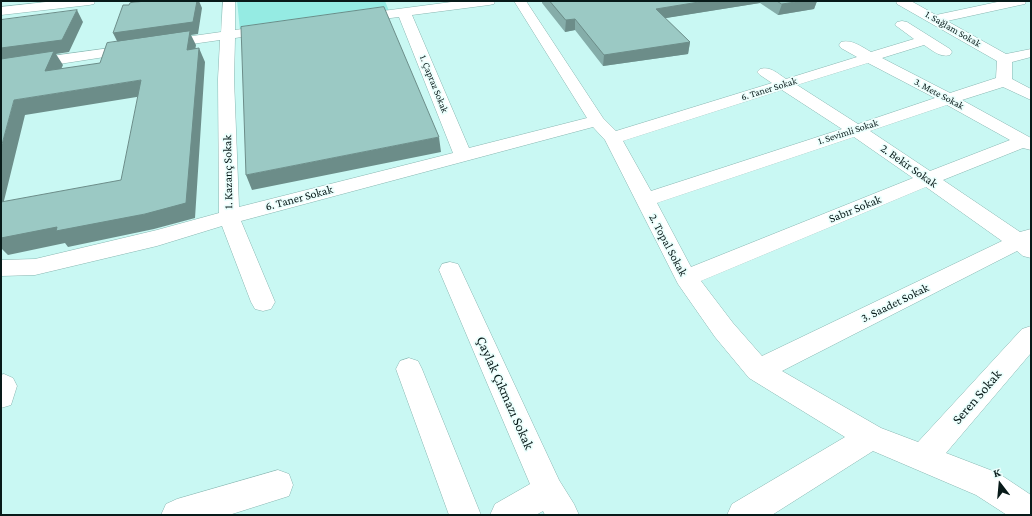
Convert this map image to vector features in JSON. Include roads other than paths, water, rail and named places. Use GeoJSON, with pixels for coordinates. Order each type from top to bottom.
{"type":"FeatureCollection","features":[{"type":"Feature","properties":{"kind":"street"},"geometry":{"type":"LineString","coordinates":[[1,11],[89,1]]}},
{"type":"Feature","properties":{"kind":"street","name":"1. Kazanç Sokak"},"geometry":{"type":"LineString","coordinates":[[230,1],[226,79],[229,217],[263,302]]}},
{"type":"Feature","properties":{"kind":"street"},"geometry":{"type":"LineString","coordinates":[[344,20],[399,8],[489,1]]}},
{"type":"Feature","properties":{"kind":"street","name":"2. Topal Sokak"},"geometry":{"type":"LineString","coordinates":[[520,1],[597,121],[613,138],[686,278],[724,330],[758,370],[871,437],[987,484],[1031,513]]}},
{"type":"Feature","properties":{"kind":"street","name":"1. Sağlam Sokak"},"geometry":{"type":"LineString","coordinates":[[902,1],[1004,59]]}},
{"type":"Feature","properties":{"kind":"street"},"geometry":{"type":"LineString","coordinates":[[936,19],[1020,1]]}},
{"type":"Feature","properties":{"kind":"street","name":"1. Çapraz Sokak"},"geometry":{"type":"LineString","coordinates":[[399,8],[463,155]]}},
{"type":"Feature","properties":{"kind":"street"},"geometry":{"type":"LineString","coordinates":[[902,24],[945,52]]}},
{"type":"Feature","properties":{"kind":"street"},"geometry":{"type":"LineString","coordinates":[[1,68],[282,28]]}},
{"type":"Feature","properties":{"kind":"street","name":"6. Taner Sokak"},"geometry":{"type":"LineString","coordinates":[[613,138],[925,40]]}},
{"type":"Feature","properties":{"kind":"street","name":"3. Mete Sokak"},"geometry":{"type":"LineString","coordinates":[[846,45],[1028,143]]}},
{"type":"Feature","properties":{"kind":"street"},"geometry":{"type":"LineString","coordinates":[[1031,53],[1004,59],[1004,81],[1031,95]]}},
{"type":"Feature","properties":{"kind":"street","name":"2. Bekir Sokak"},"geometry":{"type":"LineString","coordinates":[[765,72],[1027,243]]}},
{"type":"Feature","properties":{"kind":"street","name":"1. Sevimli Sokak"},"geometry":{"type":"LineString","coordinates":[[645,200],[1004,81]]}},
{"type":"Feature","properties":{"kind":"street","name":"6. Taner Sokak"},"geometry":{"type":"LineString","coordinates":[[1,268],[35,267],[157,238],[229,217],[597,121]]}},
{"type":"Feature","properties":{"kind":"street","name":"Sabır Sokak"},"geometry":{"type":"LineString","coordinates":[[686,278],[928,179],[1028,143]]}},
{"type":"Feature","properties":{"kind":"street","name":"3. Saadet Sokak"},"geometry":{"type":"LineString","coordinates":[[758,370],[1027,243]]}},
{"type":"Feature","properties":{"kind":"street","name":"Çaylak Çıkmazı Sokak"},"geometry":{"type":"LineString","coordinates":[[450,270],[556,503]]}},
{"type":"Feature","properties":{"kind":"street","name":"Seren Sokak"},"geometry":{"type":"LineString","coordinates":[[923,458],[1031,336]]}},
{"type":"Feature","properties":{"kind":"street"},"geometry":{"type":"LineString","coordinates":[[409,369],[465,515]]}},
{"type":"Feature","properties":{"kind":"street"},"geometry":{"type":"LineString","coordinates":[[743,515],[871,437]]}},
{"type":"Feature","properties":{"kind":"street"},"geometry":{"type":"LineString","coordinates":[[177,515],[278,485]]}},
{"type":"Feature","properties":{"kind":"street"},"geometry":{"type":"LineString","coordinates":[[506,515],[556,503]]}}]}
